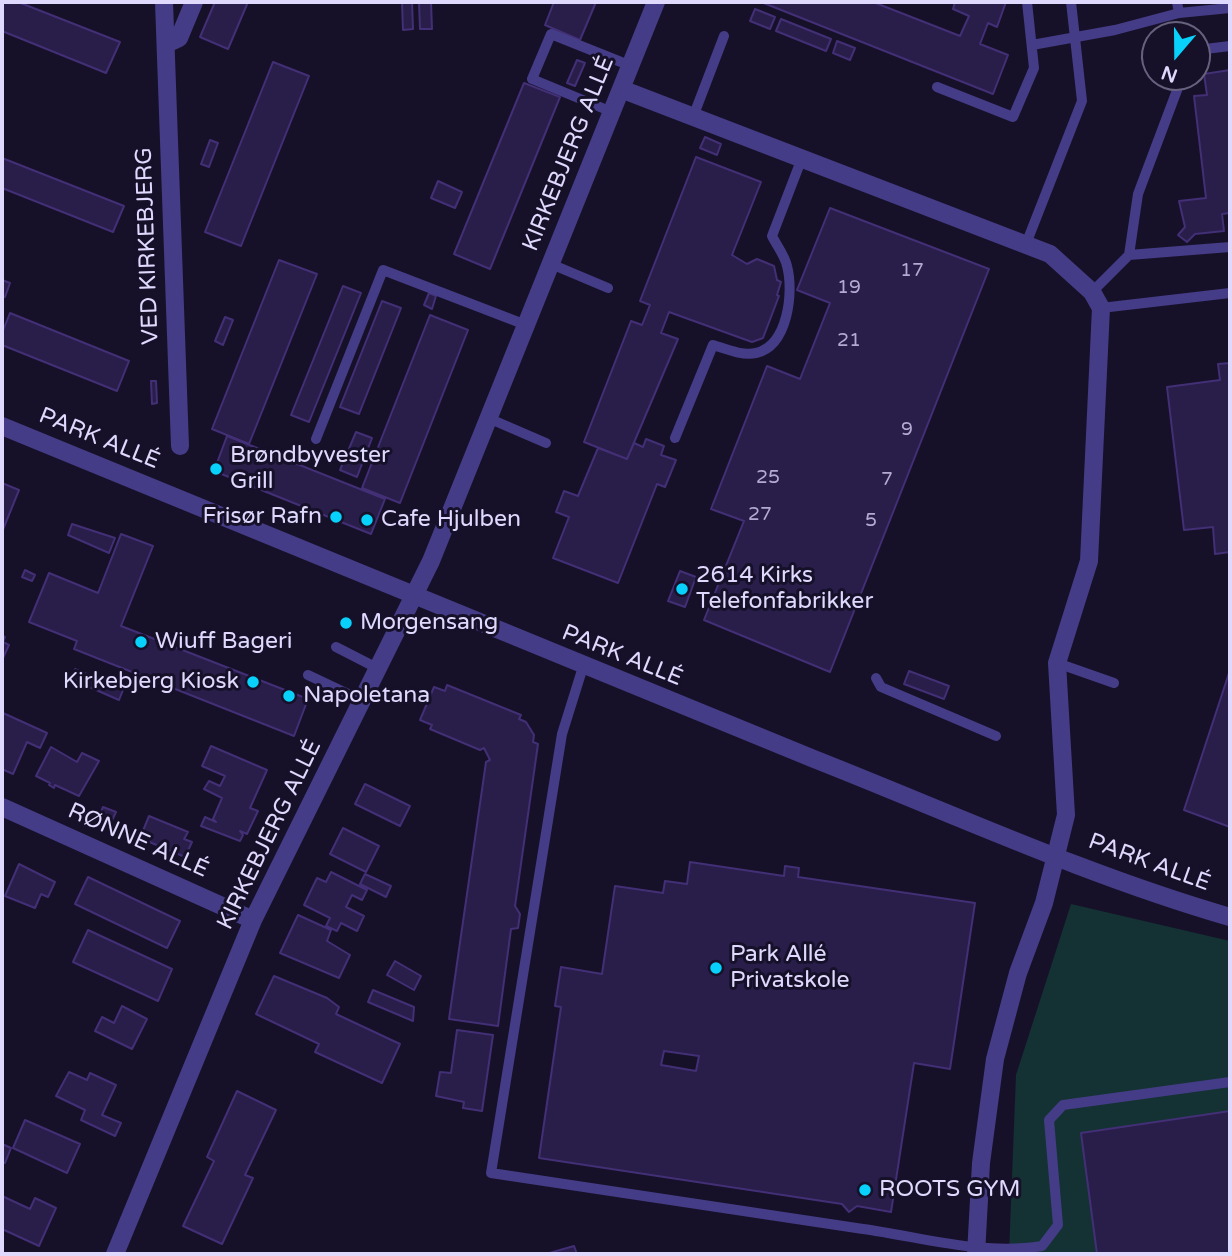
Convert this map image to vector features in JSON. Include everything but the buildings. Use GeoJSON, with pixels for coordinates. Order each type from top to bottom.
{"type":"FeatureCollection","features":[{"type":"Feature","properties":{"kind":"street","name":"VED KIRKEBJERG"},"geometry":{"type":"LineString","coordinates":[[164,2],[180,446]]}},
{"type":"Feature","properties":{"kind":"street"},"geometry":{"type":"LineString","coordinates":[[166,44],[179,38],[194,2]]}},
{"type":"Feature","properties":{"kind":"street","name":"KIRKEBJERG ALLÉ"},"geometry":{"type":"LineString","coordinates":[[115,1254],[253,920],[431,561],[656,2]]}},
{"type":"Feature","properties":{"kind":"street"},"geometry":{"type":"LineString","coordinates":[[621,89],[1026,244],[1062,262],[1092,292],[1101,309],[1089,561],[1057,663],[1066,815],[1044,903],[1018,973],[995,1059],[981,1163],[976,1251]]}},
{"type":"Feature","properties":{"kind":"street","name":"PARK ALLÉ"},"geometry":{"type":"LineString","coordinates":[[2,426],[583,667],[1057,855],[1230,917]]}},
{"type":"Feature","properties":{"kind":"street","name":"RØNNE ALLÉ"},"geometry":{"type":"LineString","coordinates":[[2,807],[253,920]]}},
{"type":"Feature","properties":{"kind":"lane"},"geometry":{"type":"LineString","coordinates":[[937,87],[1013,117],[1034,68],[1027,2]]}},
{"type":"Feature","properties":{"kind":"lane"},"geometry":{"type":"LineString","coordinates":[[1026,244],[1082,101],[1071,2]]}},
{"type":"Feature","properties":{"kind":"lane"},"geometry":{"type":"LineString","coordinates":[[1177,2],[1179,13]]}},
{"type":"Feature","properties":{"kind":"lane"},"geometry":{"type":"LineString","coordinates":[[1032,45],[1115,30],[1179,13],[1230,8]]}},
{"type":"Feature","properties":{"kind":"lane"},"geometry":{"type":"LineString","coordinates":[[612,111],[532,79],[551,34],[631,66]]}},
{"type":"Feature","properties":{"kind":"lane"},"geometry":{"type":"LineString","coordinates":[[694,117],[724,36]]}},
{"type":"Feature","properties":{"kind":"lane"},"geometry":{"type":"LineString","coordinates":[[1211,48],[1230,46]]}},
{"type":"Feature","properties":{"kind":"lane"},"geometry":{"type":"LineString","coordinates":[[1092,292],[1129,255],[1138,194],[1177,91]]}},
{"type":"Feature","properties":{"kind":"lane"},"geometry":{"type":"LineString","coordinates":[[675,438],[713,345],[731,351],[756,353],[774,342],[783,326],[789,274],[772,236],[802,159]]}},
{"type":"Feature","properties":{"kind":"lane"},"geometry":{"type":"LineString","coordinates":[[1129,255],[1230,247]]}},
{"type":"Feature","properties":{"kind":"lane"},"geometry":{"type":"LineString","coordinates":[[551,264],[608,288]]}},
{"type":"Feature","properties":{"kind":"lane"},"geometry":{"type":"LineString","coordinates":[[316,439],[383,270],[526,324]]}},
{"type":"Feature","properties":{"kind":"lane"},"geometry":{"type":"LineString","coordinates":[[1101,309],[1230,293]]}},
{"type":"Feature","properties":{"kind":"lane"},"geometry":{"type":"LineString","coordinates":[[488,418],[546,443]]}},
{"type":"Feature","properties":{"kind":"lane"},"geometry":{"type":"LineString","coordinates":[[336,647],[379,669]]}},
{"type":"Feature","properties":{"kind":"lane"},"geometry":{"type":"LineString","coordinates":[[1057,663],[1114,684]]}},
{"type":"Feature","properties":{"kind":"lane"},"geometry":{"type":"LineString","coordinates":[[583,667],[560,745],[491,1173],[976,1251],[1042,1250],[1058,1224],[1049,1120],[1063,1105],[1230,1082]]}},
{"type":"Feature","properties":{"kind":"lane"},"geometry":{"type":"LineString","coordinates":[[308,675],[363,701]]}},
{"type":"Feature","properties":{"kind":"lane"},"geometry":{"type":"LineString","coordinates":[[877,678],[881,687],[996,736]]}},
{"type":"Feature","properties":{"kind":"green space"},"geometry":{"type":"Polygon","coordinates":[[[1071,904],[1230,941],[1230,1254],[1009,1254],[1016,1075],[1071,904]]]}},
{"type":"Feature","properties":{"kind":"place","name":"Brøndbyvester Grill"},"geometry":{"type":"Point","coordinates":[216,469]}},
{"type":"Feature","properties":{"kind":"place","name":"Frisør Rafn"},"geometry":{"type":"Point","coordinates":[336,517]}},
{"type":"Feature","properties":{"kind":"place","name":"Cafe Hjulben"},"geometry":{"type":"Point","coordinates":[367,520]}},
{"type":"Feature","properties":{"kind":"place","name":"2614 Kirks Telefonfabrikker"},"geometry":{"type":"Point","coordinates":[682,589]}},
{"type":"Feature","properties":{"kind":"place","name":"Morgensang"},"geometry":{"type":"Point","coordinates":[346,623]}},
{"type":"Feature","properties":{"kind":"place","name":"Wiuff Bageri"},"geometry":{"type":"Point","coordinates":[141,642]}},
{"type":"Feature","properties":{"kind":"place","name":"Kirkebjerg Kiosk"},"geometry":{"type":"Point","coordinates":[253,682]}},
{"type":"Feature","properties":{"kind":"place","name":"Napoletana"},"geometry":{"type":"Point","coordinates":[289,696]}},
{"type":"Feature","properties":{"kind":"place","name":"Park Allé Privatskole"},"geometry":{"type":"Point","coordinates":[716,968]}},
{"type":"Feature","properties":{"kind":"place","name":"ROOTS GYM"},"geometry":{"type":"Point","coordinates":[865,1190]}}]}
